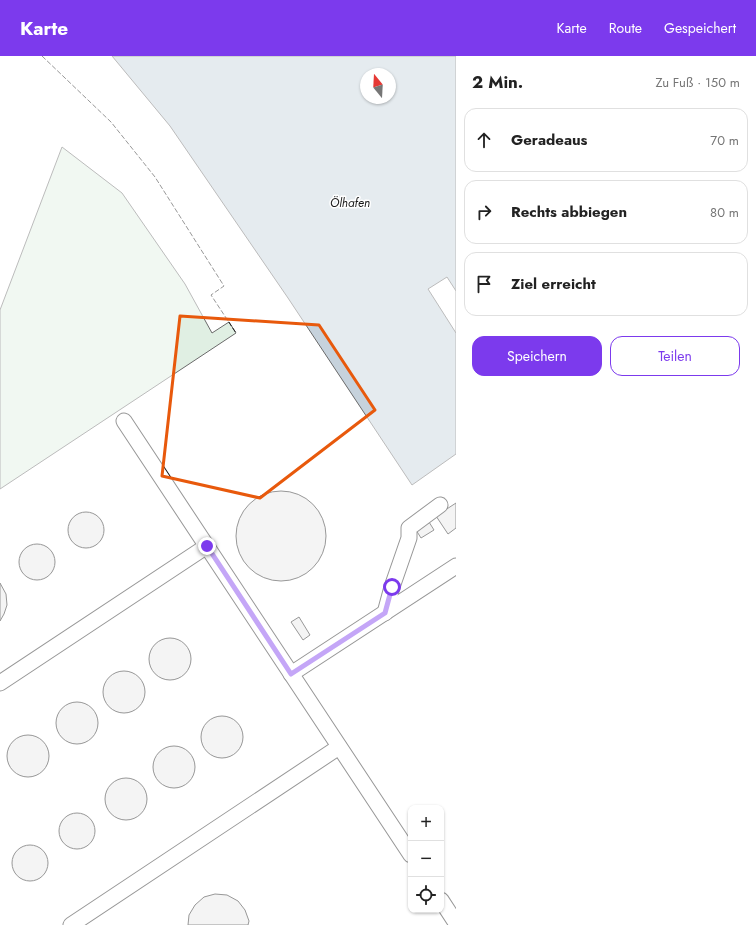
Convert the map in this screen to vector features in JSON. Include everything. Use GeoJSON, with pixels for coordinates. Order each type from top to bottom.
{"type":"FeatureCollection","features":[{"type":"Feature","properties":{"kind":"street"},"geometry":{"type":"LineString","coordinates":[[124,421],[408,850]]}},
{"type":"Feature","properties":{"kind":"street"},"geometry":{"type":"LineString","coordinates":[[385,613],[392,587],[409,538],[409,528],[440,505]]}},
{"type":"Feature","properties":{"kind":"street"},"geometry":{"type":"LineString","coordinates":[[0,683],[207,546]]}},
{"type":"Feature","properties":{"kind":"street"},"geometry":{"type":"LineString","coordinates":[[291,674],[456,566]]}},
{"type":"Feature","properties":{"kind":"street"},"geometry":{"type":"LineString","coordinates":[[71,925],[340,747]]}},
{"type":"Feature","properties":{"kind":"street"},"geometry":{"type":"LineString","coordinates":[[444,905],[456,923]]}},
{"type":"Feature","properties":{"kind":"highlighted area"},"geometry":{"type":"Polygon","coordinates":[[[180,316],[319,325],[375,410],[260,498],[162,476],[180,316]]]}},
{"type":"Feature","properties":{"kind":"green space"},"geometry":{"type":"Polygon","coordinates":[[[62,147],[122,193],[185,284],[212,333],[229,322],[236,333],[0,489],[0,310],[62,147]]]}},
{"type":"Feature","properties":{"kind":"water","name":"Ölhafen"},"geometry":{"type":"Polygon","coordinates":[[[112,56],[456,56],[456,454],[412,485],[288,298],[170,126],[112,56]]]}},
{"type":"Feature","properties":{"kind":"pier"},"geometry":{"type":"Polygon","coordinates":[[[447,277],[456,291],[456,333],[428,289],[447,277]]]}},
{"type":"Feature","properties":{"kind":"building"},"geometry":{"type":"Polygon","coordinates":[[[272,491],[290,491],[306,498],[319,511],[326,527],[326,545],[319,561],[306,574],[290,581],[272,581],[256,574],[243,561],[236,545],[236,527],[243,511],[256,498],[272,491]]]}},
{"type":"Feature","properties":{"kind":"building"},"geometry":{"type":"Polygon","coordinates":[[[456,503],[456,528],[448,534],[436,516],[456,503]]]}},
{"type":"Feature","properties":{"kind":"building"},"geometry":{"type":"Polygon","coordinates":[[[83,512],[89,512],[99,517],[104,530],[99,543],[89,548],[83,548],[73,543],[68,533],[68,527],[73,517],[83,512]]]}},
{"type":"Feature","properties":{"kind":"building"},"geometry":{"type":"Polygon","coordinates":[[[429,522],[434,530],[421,538],[416,530],[429,522]]]}},
{"type":"Feature","properties":{"kind":"building"},"geometry":{"type":"Polygon","coordinates":[[[37,544],[50,549],[55,562],[50,575],[37,580],[24,575],[19,562],[24,549],[37,544]]]}},
{"type":"Feature","properties":{"kind":"building"},"geometry":{"type":"Polygon","coordinates":[[[0,583],[6,594],[7,605],[0,621],[0,583]]]}},
{"type":"Feature","properties":{"kind":"building"},"geometry":{"type":"Polygon","coordinates":[[[299,617],[310,635],[303,640],[291,622],[299,617]]]}},
{"type":"Feature","properties":{"kind":"building"},"geometry":{"type":"Polygon","coordinates":[[[170,638],[185,644],[191,659],[185,674],[170,680],[155,674],[149,659],[155,644],[170,638]]]}},
{"type":"Feature","properties":{"kind":"building"},"geometry":{"type":"Polygon","coordinates":[[[124,671],[139,677],[145,692],[139,707],[124,713],[109,707],[103,692],[109,677],[124,671]]]}},
{"type":"Feature","properties":{"kind":"building"},"geometry":{"type":"Polygon","coordinates":[[[77,702],[92,708],[98,723],[92,738],[77,744],[62,738],[56,723],[62,708],[77,702]]]}},
{"type":"Feature","properties":{"kind":"building"},"geometry":{"type":"Polygon","coordinates":[[[222,716],[237,722],[243,737],[237,752],[222,758],[207,752],[201,737],[207,722],[222,716]]]}},
{"type":"Feature","properties":{"kind":"building"},"geometry":{"type":"Polygon","coordinates":[[[28,735],[43,741],[49,756],[43,771],[28,777],[13,771],[7,756],[13,741],[28,735]]]}},
{"type":"Feature","properties":{"kind":"building"},"geometry":{"type":"Polygon","coordinates":[[[174,746],[189,752],[195,767],[189,782],[174,788],[159,782],[153,767],[159,752],[174,746]]]}},
{"type":"Feature","properties":{"kind":"building"},"geometry":{"type":"Polygon","coordinates":[[[126,778],[141,784],[147,799],[141,814],[126,820],[111,814],[105,799],[111,784],[126,778]]]}},
{"type":"Feature","properties":{"kind":"building"},"geometry":{"type":"Polygon","coordinates":[[[80,813],[90,818],[94,824],[94,838],[90,844],[84,848],[74,849],[64,844],[60,838],[59,828],[64,818],[70,814],[80,813]]]}},
{"type":"Feature","properties":{"kind":"building"},"geometry":{"type":"Polygon","coordinates":[[[27,845],[33,845],[43,850],[48,863],[43,876],[33,881],[27,881],[17,876],[12,866],[12,860],[17,850],[27,845]]]}},
{"type":"Feature","properties":{"kind":"building"},"geometry":{"type":"Polygon","coordinates":[[[215,894],[227,895],[238,901],[245,910],[249,921],[248,925],[188,925],[189,915],[195,905],[204,897],[215,894]]]}},
{"type":"Feature","properties":{"kind":"fence"},"geometry":{"type":"LineString","coordinates":[[42,56],[111,122],[155,177],[224,286],[211,295],[236,333]]}},
{"type":"Feature","properties":{"kind":"route"},"geometry":{"type":"LineString","coordinates":[[207,546],[291,674],[385,613],[392,587]]}}]}
